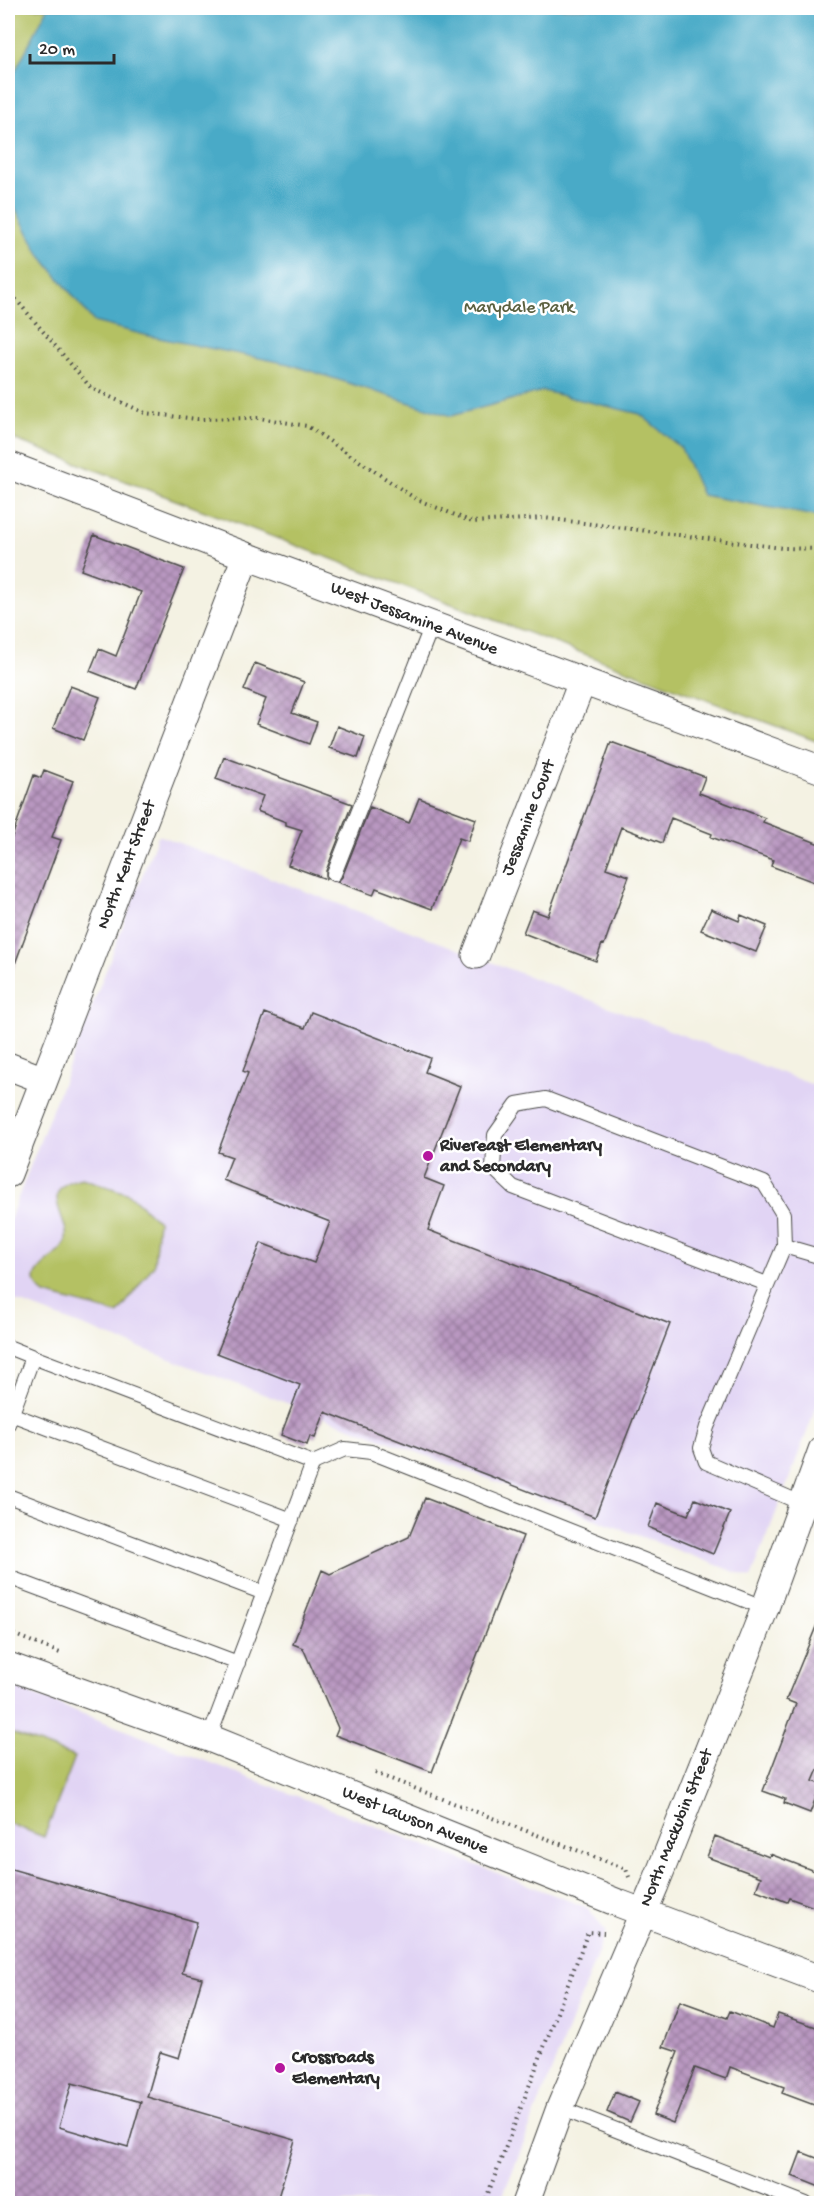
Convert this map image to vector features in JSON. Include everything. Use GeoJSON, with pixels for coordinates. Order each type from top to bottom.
{"type":"FeatureCollection","features":[{"type":"Feature","properties":{"kind":"street","name":"West Jessamine Avenue"},"geometry":{"type":"LineString","coordinates":[[8,465],[582,682],[822,770]]}},
{"type":"Feature","properties":{"kind":"street","name":"North Kent Street"},"geometry":{"type":"LineString","coordinates":[[8,1174],[246,556]]}},
{"type":"Feature","properties":{"kind":"street","name":"Jessamine Court"},"geometry":{"type":"LineString","coordinates":[[476,955],[582,682]]}},
{"type":"Feature","properties":{"kind":"street"},"geometry":{"type":"LineString","coordinates":[[8,1066],[44,1080]]}},
{"type":"Feature","properties":{"kind":"street","name":"North Mackubin Street"},"geometry":{"type":"LineString","coordinates":[[525,2204],[560,2108],[643,1912],[765,1608],[822,1450]]}},
{"type":"Feature","properties":{"kind":"street","name":"West Lawson Avenue"},"geometry":{"type":"LineString","coordinates":[[8,1666],[209,1738],[643,1912],[822,1980]]}},
{"type":"Feature","properties":{"kind":"lane"},"geometry":{"type":"LineString","coordinates":[[334,874],[432,625]]}},
{"type":"Feature","properties":{"kind":"lane"},"geometry":{"type":"LineString","coordinates":[[767,1284],[513,1187],[493,1168],[495,1134],[517,1104],[546,1099],[764,1183],[783,1214],[784,1246],[707,1427],[701,1448],[706,1461],[801,1503]]}},
{"type":"Feature","properties":{"kind":"lane"},"geometry":{"type":"LineString","coordinates":[[784,1246],[822,1257]]}},
{"type":"Feature","properties":{"kind":"lane"},"geometry":{"type":"LineString","coordinates":[[8,1347],[313,1462],[345,1449],[371,1452],[765,1608]]}},
{"type":"Feature","properties":{"kind":"lane"},"geometry":{"type":"LineString","coordinates":[[33,1357],[9,1419],[292,1520]]}},
{"type":"Feature","properties":{"kind":"lane"},"geometry":{"type":"LineString","coordinates":[[209,1738],[313,1462]]}},
{"type":"Feature","properties":{"kind":"lane"},"geometry":{"type":"LineString","coordinates":[[8,1496],[264,1593]]}},
{"type":"Feature","properties":{"kind":"lane"},"geometry":{"type":"LineString","coordinates":[[8,1577],[238,1663]]}},
{"type":"Feature","properties":{"kind":"lane"},"geometry":{"type":"LineString","coordinates":[[560,2108],[806,2204]]}},
{"type":"Feature","properties":{"kind":"path"},"geometry":{"type":"LineString","coordinates":[[8,290],[91,388],[145,412],[197,419],[260,418],[308,426],[416,499],[472,522],[543,518],[782,549],[822,549]]}},
{"type":"Feature","properties":{"kind":"path"},"geometry":{"type":"LineString","coordinates":[[484,2204],[588,1932],[604,1932]]}},
{"type":"Feature","properties":{"kind":"shaded area","name":"Rivereast Elementary and Secondary"},"geometry":{"type":"Polygon","coordinates":[[[158,835],[821,1088],[821,1395],[751,1578],[8,1298],[8,1224],[158,835]]]}},
{"type":"Feature","properties":{"kind":"shaded area","name":"Crossroads Elementary"},"geometry":{"type":"Polygon","coordinates":[[[8,1685],[588,1908],[606,1932],[500,2203],[8,2203],[8,1685]]]}},
{"type":"Feature","properties":{"kind":"green space","name":"Marydale Park"},"geometry":{"type":"Polygon","coordinates":[[[8,8],[821,8],[821,743],[8,437],[8,8]]]}},
{"type":"Feature","properties":{"kind":"green space"},"geometry":{"type":"Polygon","coordinates":[[[82,1178],[129,1194],[158,1221],[154,1265],[118,1314],[45,1294],[37,1286],[35,1279],[42,1267],[65,1243],[66,1234],[57,1197],[60,1189],[67,1183],[82,1178]]]}},
{"type":"Feature","properties":{"kind":"green space"},"geometry":{"type":"Polygon","coordinates":[[[8,1732],[75,1757],[44,1837],[8,1823],[8,1732]]]}},
{"type":"Feature","properties":{"kind":"water","name":"Marydale Park"},"geometry":{"type":"Polygon","coordinates":[[[48,8],[821,8],[821,517],[702,495],[681,448],[640,414],[543,391],[451,416],[289,364],[149,336],[94,322],[38,252],[8,194],[8,85],[48,8]]]}},
{"type":"Feature","properties":{"kind":"building"},"geometry":{"type":"Polygon","coordinates":[[[94,535],[184,569],[136,689],[90,671],[99,649],[116,656],[141,592],[81,570],[94,535]]]}},
{"type":"Feature","properties":{"kind":"building"},"geometry":{"type":"Polygon","coordinates":[[[255,663],[304,682],[292,713],[317,722],[309,744],[256,724],[266,699],[244,690],[255,663]]]}},
{"type":"Feature","properties":{"kind":"building"},"geometry":{"type":"Polygon","coordinates":[[[70,686],[100,697],[83,740],[53,728],[70,686]]]}},
{"type":"Feature","properties":{"kind":"building"},"geometry":{"type":"Polygon","coordinates":[[[337,726],[365,737],[358,758],[329,748],[337,726]]]}},
{"type":"Feature","properties":{"kind":"building"},"geometry":{"type":"Polygon","coordinates":[[[611,742],[705,777],[699,793],[765,818],[763,822],[822,845],[822,885],[771,866],[773,860],[711,837],[712,834],[671,818],[662,843],[621,827],[606,868],[629,876],[596,961],[523,933],[532,910],[548,916],[611,742]]]}},
{"type":"Feature","properties":{"kind":"building"},"geometry":{"type":"Polygon","coordinates":[[[224,757],[352,804],[326,871],[326,879],[288,865],[302,830],[257,811],[263,796],[216,779],[224,757]]]}},
{"type":"Feature","properties":{"kind":"building"},"geometry":{"type":"Polygon","coordinates":[[[44,770],[73,781],[52,837],[61,840],[9,980],[8,848],[34,775],[41,778],[44,770]]]}},
{"type":"Feature","properties":{"kind":"building"},"geometry":{"type":"Polygon","coordinates":[[[419,798],[476,819],[468,841],[459,838],[432,909],[376,888],[373,895],[337,882],[342,877],[370,807],[409,823],[419,798]]]}},
{"type":"Feature","properties":{"kind":"building"},"geometry":{"type":"Polygon","coordinates":[[[711,909],[739,921],[741,915],[767,926],[756,952],[701,930],[711,909]]]}},
{"type":"Feature","properties":{"kind":"building"},"geometry":{"type":"Polygon","coordinates":[[[311,1012],[430,1058],[425,1072],[460,1086],[424,1178],[444,1186],[428,1230],[670,1324],[595,1517],[325,1412],[315,1438],[310,1436],[307,1445],[281,1435],[300,1385],[217,1353],[261,1243],[314,1263],[330,1222],[223,1180],[232,1157],[218,1152],[248,1073],[243,1071],[265,1013],[305,1028],[311,1012]]]}},
{"type":"Feature","properties":{"kind":"building"},"geometry":{"type":"Polygon","coordinates":[[[425,1498],[523,1536],[432,1772],[335,1735],[338,1728],[303,1648],[293,1644],[322,1570],[330,1574],[409,1537],[425,1498]]]}},
{"type":"Feature","properties":{"kind":"building"},"geometry":{"type":"Polygon","coordinates":[[[695,1499],[730,1513],[713,1554],[648,1527],[657,1503],[688,1515],[695,1499]]]}},
{"type":"Feature","properties":{"kind":"building"},"geometry":{"type":"Polygon","coordinates":[[[820,1617],[822,1617],[822,1760],[813,1781],[821,1784],[810,1813],[784,1803],[785,1799],[763,1791],[796,1704],[786,1700],[820,1617]]]}},
{"type":"Feature","properties":{"kind":"building"},"geometry":{"type":"Polygon","coordinates":[[[715,1836],[822,1874],[822,1910],[789,1898],[787,1902],[756,1890],[761,1877],[707,1857],[715,1836]]]}},
{"type":"Feature","properties":{"kind":"building"},"geometry":{"type":"Polygon","coordinates":[[[8,1868],[197,1922],[182,1973],[202,1978],[179,2058],[160,2052],[147,2097],[295,2140],[276,2204],[8,2204],[8,1868]],[[72,2083],[59,2127],[128,2147],[141,2102],[72,2083]]]}},
{"type":"Feature","properties":{"kind":"building"},"geometry":{"type":"Polygon","coordinates":[[[680,2001],[727,2018],[730,2011],[773,2028],[778,2014],[822,2029],[822,2108],[782,2093],[784,2087],[730,2067],[726,2079],[695,2068],[673,2123],[653,2115],[678,2052],[663,2047],[680,2001]]]}},
{"type":"Feature","properties":{"kind":"building"},"geometry":{"type":"Polygon","coordinates":[[[615,2092],[639,2102],[630,2122],[607,2112],[615,2092]]]}},
{"type":"Feature","properties":{"kind":"building"},"geometry":{"type":"Polygon","coordinates":[[[801,2152],[822,2160],[822,2188],[792,2176],[801,2152]]]}},
{"type":"Feature","properties":{"kind":"place","name":"Rivereast Elementary and Secondary"},"geometry":{"type":"Point","coordinates":[428,1156]}},
{"type":"Feature","properties":{"kind":"place","name":"Crossroads Elementary"},"geometry":{"type":"Point","coordinates":[280,2068]}}]}
